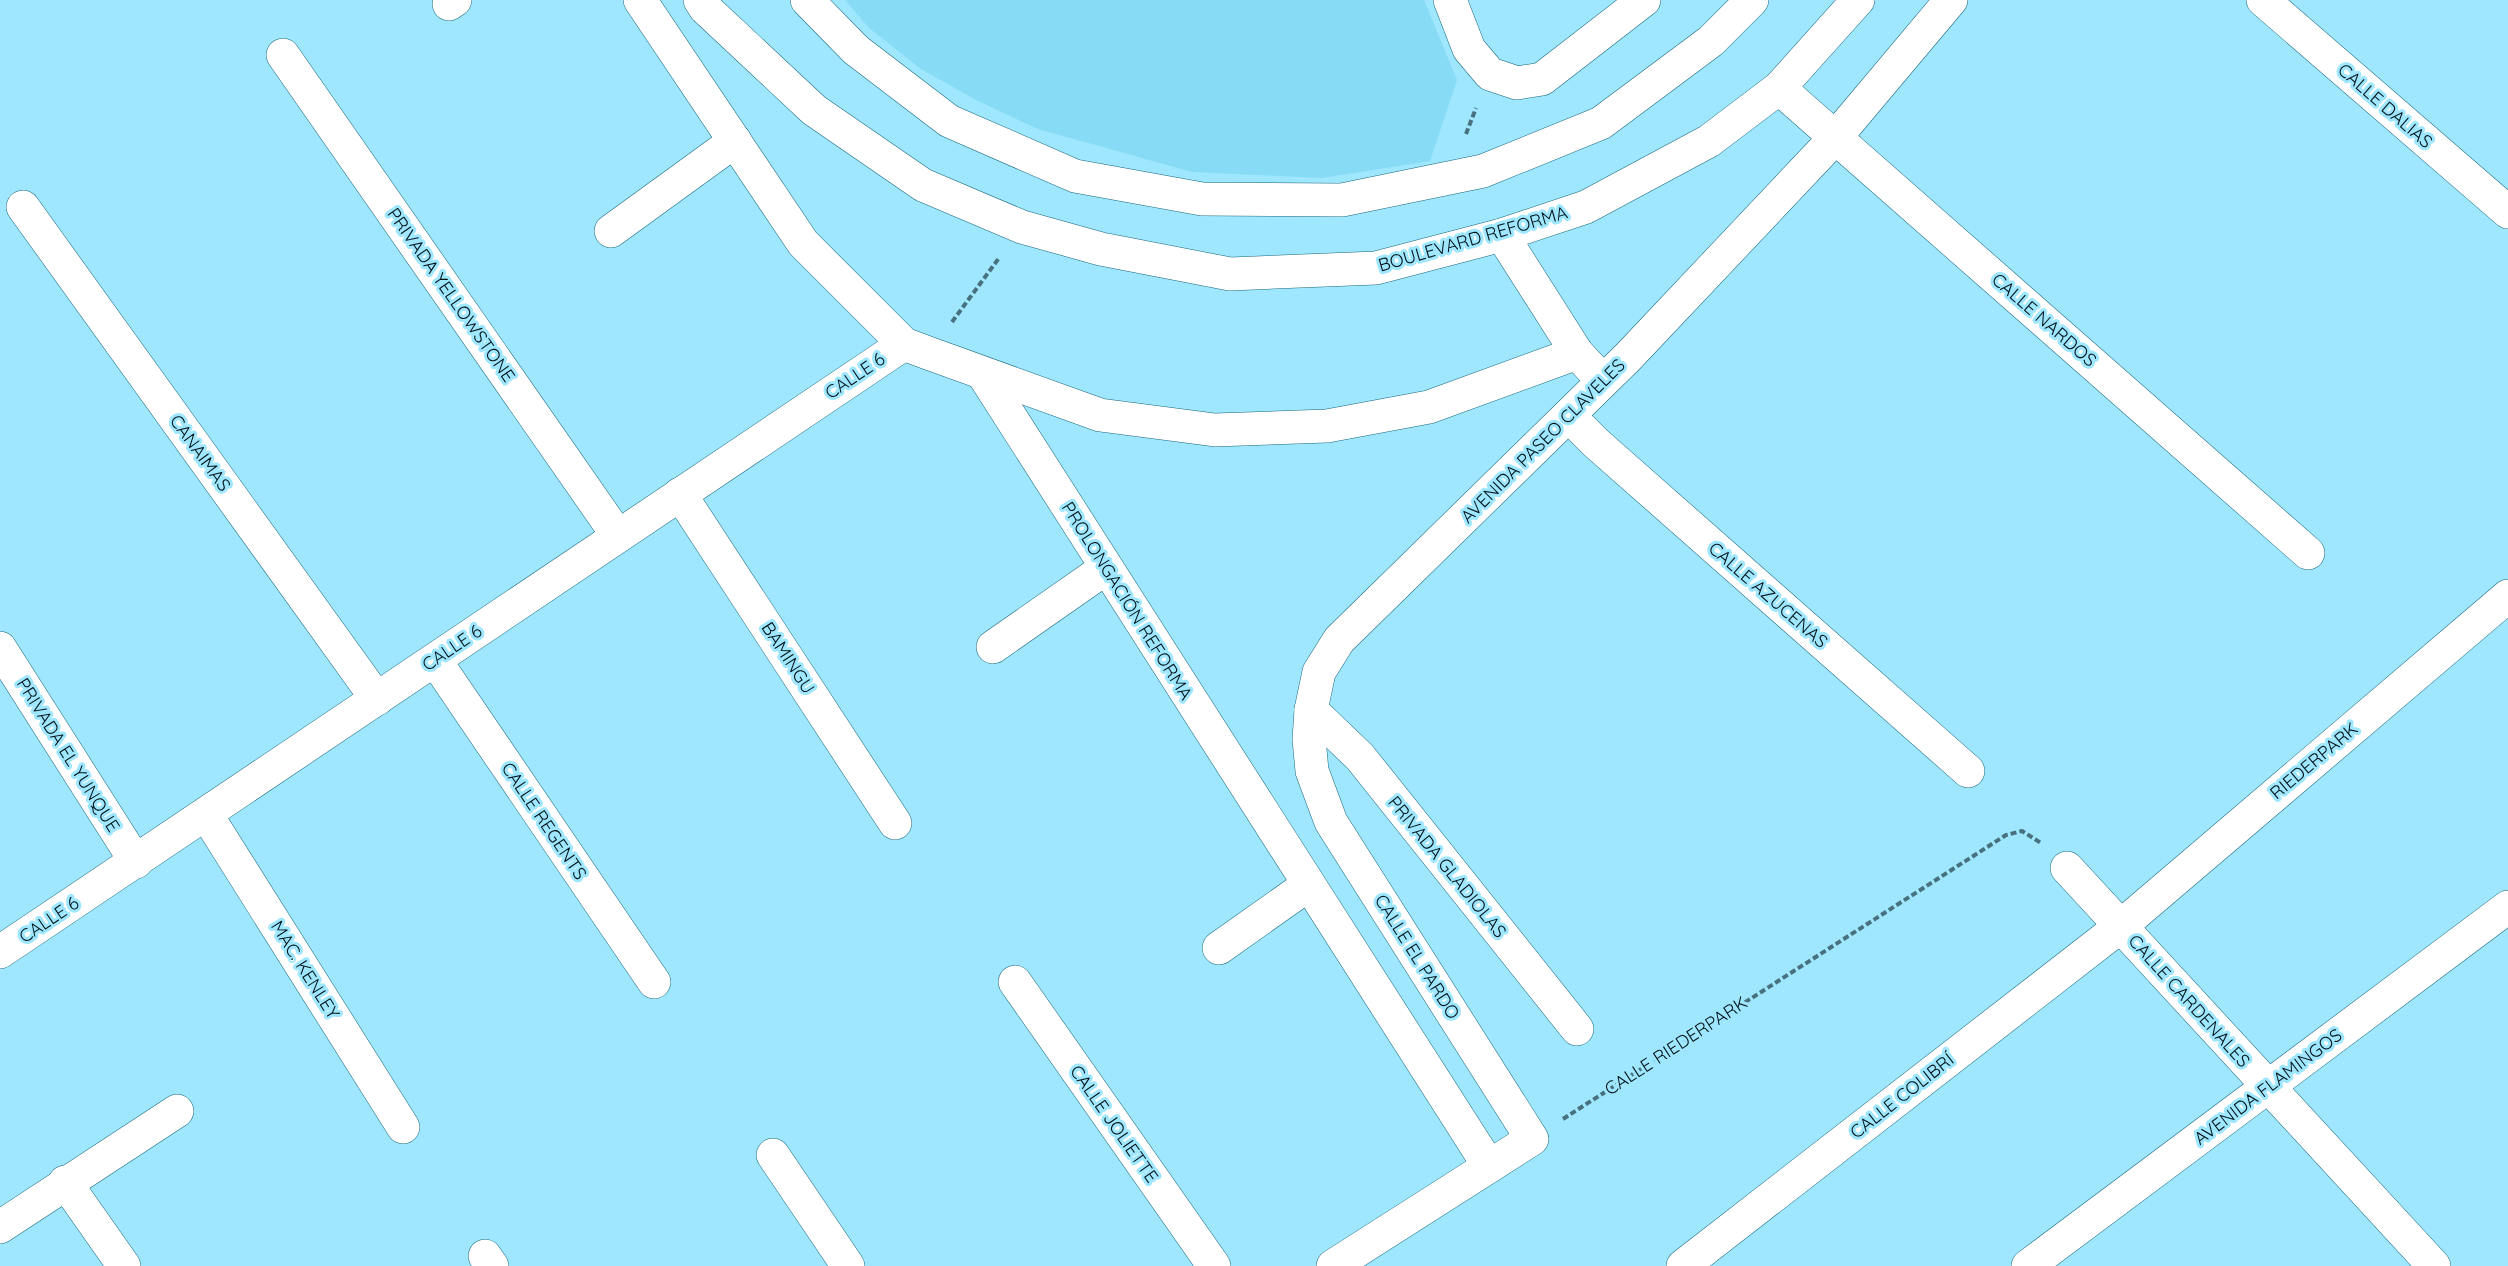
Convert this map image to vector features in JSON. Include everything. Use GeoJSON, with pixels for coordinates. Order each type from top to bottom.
{"type":"FeatureCollection","features":[{"type":"Feature","properties":{"kind":"street"},"geometry":{"type":"LineString","coordinates":[[640,0],[803,243],[916,348],[983,374],[1100,415],[1215,430],[1327,426],[1429,407],[1577,353]]}},
{"type":"Feature","properties":{"kind":"street","name":"BOULEVARD REFORMA"},"geometry":{"type":"LineString","coordinates":[[700,0],[705,8],[814,110],[923,185],[1022,227],[1101,249],[1230,274],[1376,268],[1502,235],[1586,207],[1709,141],[1779,88],[1858,0]]}},
{"type":"Feature","properties":{"kind":"street"},"geometry":{"type":"LineString","coordinates":[[807,0],[856,50],[949,121],[1075,176],[1202,199],[1342,200],[1483,171],[1601,123],[1711,41],[1752,0]]}},
{"type":"Feature","properties":{"kind":"street"},"geometry":{"type":"LineString","coordinates":[[1450,0],[1469,49],[1490,74],[1517,83],[1542,79],[1644,0]]}},
{"type":"Feature","properties":{"kind":"street","name":"CALLE DALIAS"},"geometry":{"type":"LineString","coordinates":[[2263,0],[2508,212]]}},
{"type":"Feature","properties":{"kind":"street","name":"AVENIDA PASEO CLAVELES"},"geometry":{"type":"LineString","coordinates":[[1312,771],[1309,739],[1311,710],[1319,672],[1339,640],[1570,417],[1835,138],[1942,3]]}},
{"type":"Feature","properties":{"kind":"street","name":"PRIVADA YELLOWSTONE"},"geometry":{"type":"LineString","coordinates":[[283,55],[618,536]]}},
{"type":"Feature","properties":{"kind":"street","name":"CALLE NARDOS"},"geometry":{"type":"LineString","coordinates":[[1779,88],[2308,553]]}},
{"type":"Feature","properties":{"kind":"street"},"geometry":{"type":"LineString","coordinates":[[611,231],[735,141]]}},
{"type":"Feature","properties":{"kind":"street","name":"CANAIMAS"},"geometry":{"type":"LineString","coordinates":[[23,207],[377,699]]}},
{"type":"Feature","properties":{"kind":"street"},"geometry":{"type":"LineString","coordinates":[[1502,235],[1577,353],[1603,381]]}},
{"type":"Feature","properties":{"kind":"street","name":"CALLE 6"},"geometry":{"type":"LineString","coordinates":[[0,952],[681,494],[916,348]]}},
{"type":"Feature","properties":{"kind":"street","name":"PROLONGACIÓN REFORMA"},"geometry":{"type":"LineString","coordinates":[[983,374],[1308,885]]}},
{"type":"Feature","properties":{"kind":"street","name":"CALLE AZUCENAS"},"geometry":{"type":"LineString","coordinates":[[1570,417],[1596,443],[1968,771]]}},
{"type":"Feature","properties":{"kind":"street","name":"BAMINGU"},"geometry":{"type":"LineString","coordinates":[[681,494],[895,823]]}},
{"type":"Feature","properties":{"kind":"street"},"geometry":{"type":"LineString","coordinates":[[993,647],[1106,568]]}},
{"type":"Feature","properties":{"kind":"street","name":"RIEDERPARK"},"geometry":{"type":"LineString","coordinates":[[2121,926],[2508,596]]}},
{"type":"Feature","properties":{"kind":"street","name":"PRIVADA EL YUNQUE"},"geometry":{"type":"LineString","coordinates":[[0,648],[136,862]]}},
{"type":"Feature","properties":{"kind":"street","name":"CALLE REGENTS"},"geometry":{"type":"LineString","coordinates":[[435,660],[654,982]]}},
{"type":"Feature","properties":{"kind":"street","name":"PRIVADA GLADIOLAS"},"geometry":{"type":"LineString","coordinates":[[1311,710],[1360,757],[1577,1029]]}},
{"type":"Feature","properties":{"kind":"street","name":"CALLE EL PARDO"},"geometry":{"type":"LineString","coordinates":[[1312,771],[1331,822],[1532,1139]]}},
{"type":"Feature","properties":{"kind":"street","name":"MAC. KENLEY"},"geometry":{"type":"LineString","coordinates":[[206,814],[404,1127]]}},
{"type":"Feature","properties":{"kind":"street","name":"CALLE CARDENALES"},"geometry":{"type":"LineString","coordinates":[[2067,868],[2434,1266]]}},
{"type":"Feature","properties":{"kind":"street"},"geometry":{"type":"LineString","coordinates":[[1219,948],[1308,885],[1489,1166]]}},
{"type":"Feature","properties":{"kind":"street","name":"AVENIDA FLAMINGOS"},"geometry":{"type":"LineString","coordinates":[[2028,1266],[2508,908]]}},
{"type":"Feature","properties":{"kind":"street","name":"CALLE COLIBRÍ"},"geometry":{"type":"LineString","coordinates":[[1683,1266],[2121,926]]}},
{"type":"Feature","properties":{"kind":"street","name":"CALLE JOLIETTE"},"geometry":{"type":"LineString","coordinates":[[1015,982],[1214,1266]]}},
{"type":"Feature","properties":{"kind":"street"},"geometry":{"type":"LineString","coordinates":[[0,1227],[65,1182],[177,1111]]}},
{"type":"Feature","properties":{"kind":"street"},"geometry":{"type":"LineString","coordinates":[[1333,1266],[1532,1139]]}},
{"type":"Feature","properties":{"kind":"street"},"geometry":{"type":"LineString","coordinates":[[773,1155],[848,1266]]}},
{"type":"Feature","properties":{"kind":"street"},"geometry":{"type":"LineString","coordinates":[[65,1182],[124,1266]]}},
{"type":"Feature","properties":{"kind":"path"},"geometry":{"type":"LineString","coordinates":[[1449,178],[1490,74]]}},
{"type":"Feature","properties":{"kind":"path"},"geometry":{"type":"LineString","coordinates":[[916,348],[1022,227]]}},
{"type":"Feature","properties":{"kind":"path","name":"CALLE RIEDERPARK"},"geometry":{"type":"LineString","coordinates":[[1532,1139],[2006,836],[2022,831]]}},
{"type":"Feature","properties":{"kind":"shaded area"},"geometry":{"type":"Polygon","coordinates":[[[845,0],[1424,0],[1457,80],[1430,161],[1322,178],[1192,172],[1038,129],[976,100],[921,69],[869,28],[845,0]]]}}]}
